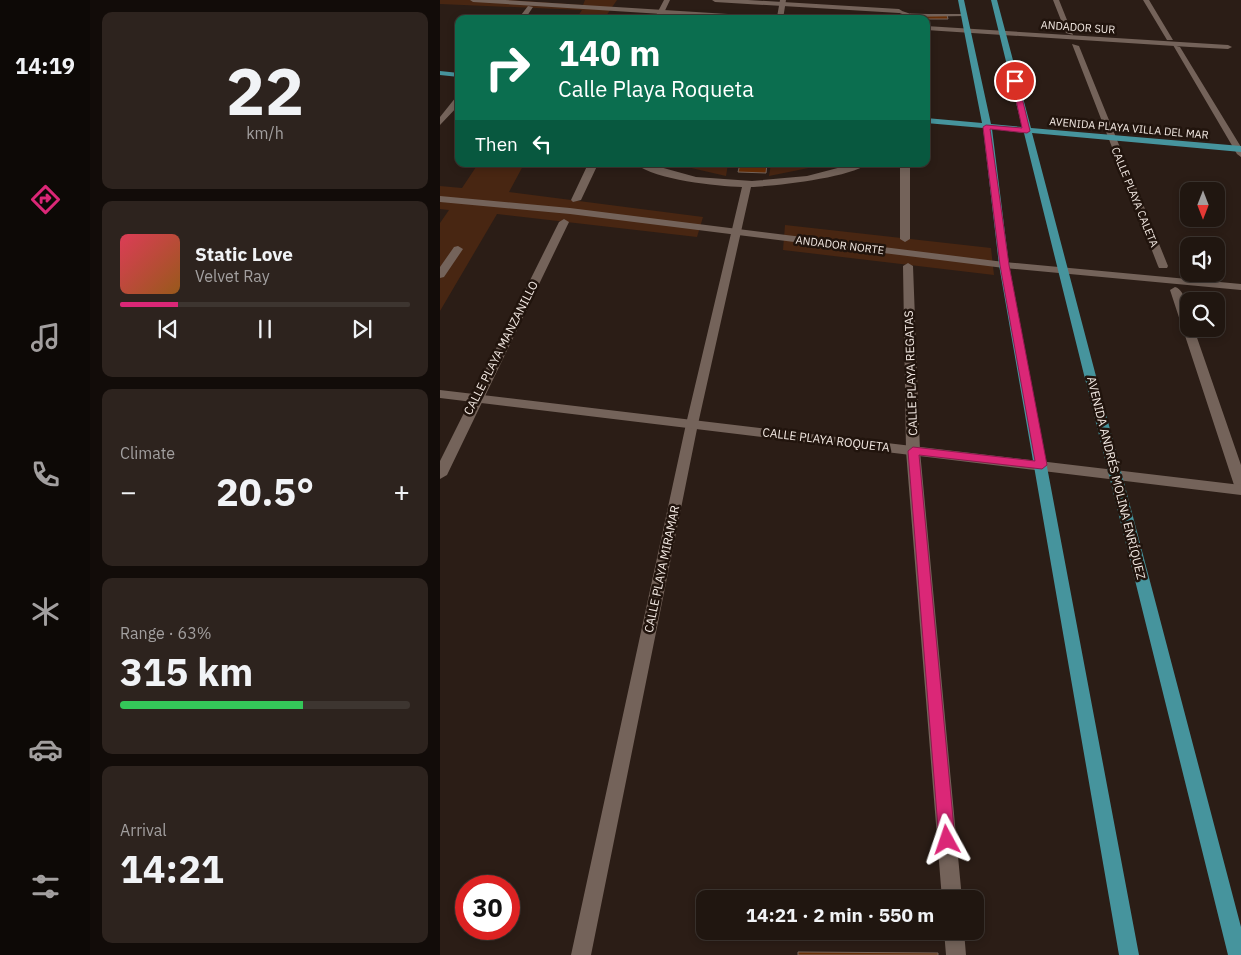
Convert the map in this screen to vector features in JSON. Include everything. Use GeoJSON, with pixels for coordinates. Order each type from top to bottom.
{"type":"FeatureCollection","features":[{"type":"Feature","properties":{"kind":"main road"},"geometry":{"type":"LineString","coordinates":[[961,0],[969,30],[986,127],[1004,265],[1042,465],[1129,955]]}},
{"type":"Feature","properties":{"kind":"main road","name":"AVENIDA ANDRÉS MOLINA ENRÍQUEZ"},"geometry":{"type":"LineString","coordinates":[[994,0],[1238,955]]}},
{"type":"Feature","properties":{"kind":"main road"},"geometry":{"type":"LineString","coordinates":[[440,73],[455,75]]}},
{"type":"Feature","properties":{"kind":"main road","name":"AVENIDA PLAYA VILLA DEL MAR"},"geometry":{"type":"LineString","coordinates":[[930,120],[1240,151]]}},
{"type":"Feature","properties":{"kind":"street"},"geometry":{"type":"LineString","coordinates":[[473,0],[727,15]]}},
{"type":"Feature","properties":{"kind":"street"},"geometry":{"type":"LineString","coordinates":[[659,15],[667,0]]}},
{"type":"Feature","properties":{"kind":"street"},"geometry":{"type":"LineString","coordinates":[[715,0],[782,3],[899,15],[898,0]]}},
{"type":"Feature","properties":{"kind":"street"},"geometry":{"type":"LineString","coordinates":[[1056,0],[1070,33]]}},
{"type":"Feature","properties":{"kind":"street"},"geometry":{"type":"LineString","coordinates":[[1146,0],[1170,38]]}},
{"type":"Feature","properties":{"kind":"street"},"geometry":{"type":"LineString","coordinates":[[524,15],[533,3]]}},
{"type":"Feature","properties":{"kind":"street","name":"ANDADOR SUR"},"geometry":{"type":"LineString","coordinates":[[930,28],[1003,31],[1071,39],[1228,46]]}},
{"type":"Feature","properties":{"kind":"street","name":"CALLE PLAYA CALETA"},"geometry":{"type":"LineString","coordinates":[[1075,46],[1163,266]]}},
{"type":"Feature","properties":{"kind":"street"},"geometry":{"type":"LineString","coordinates":[[1176,47],[1240,151]]}},
{"type":"Feature","properties":{"kind":"street"},"geometry":{"type":"LineString","coordinates":[[440,122],[455,104]]}},
{"type":"Feature","properties":{"kind":"street"},"geometry":{"type":"LineString","coordinates":[[576,200],[592,167]]}},
{"type":"Feature","properties":{"kind":"street"},"geometry":{"type":"LineString","coordinates":[[651,167],[686,179],[748,185],[812,178],[851,167]]}},
{"type":"Feature","properties":{"kind":"street"},"geometry":{"type":"LineString","coordinates":[[905,167],[905,239]]}},
{"type":"Feature","properties":{"kind":"street","name":"CALLE PLAYA MIRAMAR"},"geometry":{"type":"LineString","coordinates":[[580,955],[692,424],[748,185]]}},
{"type":"Feature","properties":{"kind":"street","name":"ANDADOR NORTE"},"geometry":{"type":"LineString","coordinates":[[440,199],[570,211],[1004,265],[1241,286]]}},
{"type":"Feature","properties":{"kind":"street","name":"CALLE PLAYA MANZANILLO"},"geometry":{"type":"LineString","coordinates":[[440,474],[564,222]]}},
{"type":"Feature","properties":{"kind":"street"},"geometry":{"type":"LineString","coordinates":[[440,275],[458,249]]}},
{"type":"Feature","properties":{"kind":"street","name":"CALLE PLAYA REGATAS"},"geometry":{"type":"LineString","coordinates":[[908,266],[913,451],[951,890]]}},
{"type":"Feature","properties":{"kind":"street"},"geometry":{"type":"LineString","coordinates":[[1175,290],[1241,486]]}},
{"type":"Feature","properties":{"kind":"street","name":"CALLE PLAYA ROQUETA"},"geometry":{"type":"LineString","coordinates":[[440,394],[1241,490]]}},
{"type":"Feature","properties":{"kind":"street"},"geometry":{"type":"LineString","coordinates":[[955,940],[956,955]]}},
{"type":"Feature","properties":{"kind":"lane"},"geometry":{"type":"LineString","coordinates":[[930,16],[964,15]]}},
{"type":"Feature","properties":{"kind":"shaded area"},"geometry":{"type":"Polygon","coordinates":[[[440,0],[508,0],[583,5],[585,0],[617,0],[607,15],[579,15],[582,10],[440,4],[440,0]]]}},
{"type":"Feature","properties":{"kind":"shaded area"},"geometry":{"type":"Polygon","coordinates":[[[476,167],[522,167],[509,192],[703,217],[697,237],[497,214],[440,311],[440,223],[449,210],[440,209],[440,186],[462,188],[476,167]]]}},
{"type":"Feature","properties":{"kind":"shaded area"},"geometry":{"type":"Polygon","coordinates":[[[687,167],[728,167],[726,176],[687,167]]]}},
{"type":"Feature","properties":{"kind":"shaded area"},"geometry":{"type":"Polygon","coordinates":[[[770,167],[813,167],[769,176],[770,167]]]}},
{"type":"Feature","properties":{"kind":"shaded area"},"geometry":{"type":"Polygon","coordinates":[[[785,225],[991,248],[994,275],[783,250],[785,225]]]}},
{"type":"Feature","properties":{"kind":"building"},"geometry":{"type":"Polygon","coordinates":[[[910,14],[947,15],[948,19],[930,19],[930,15],[910,14]]]}},
{"type":"Feature","properties":{"kind":"building"},"geometry":{"type":"Polygon","coordinates":[[[739,167],[767,167],[766,173],[738,172],[739,167]]]}},
{"type":"Feature","properties":{"kind":"building"},"geometry":{"type":"Polygon","coordinates":[[[798,952],[938,953],[938,955],[798,955],[798,952]]]}},
{"type":"Feature","properties":{"kind":"route"},"geometry":{"type":"LineString","coordinates":[[947,840],[913,451],[1042,465],[1004,265],[986,127],[1027,131],[1015,81]]}}]}
